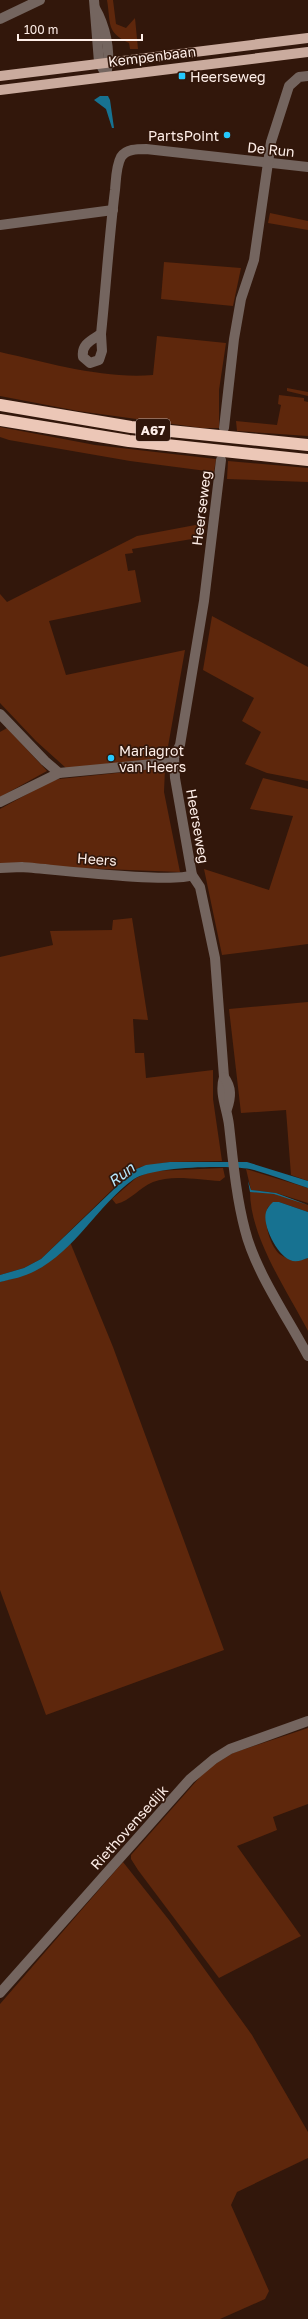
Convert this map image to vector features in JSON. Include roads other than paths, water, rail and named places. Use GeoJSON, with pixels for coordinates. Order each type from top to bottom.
{"type":"FeatureCollection","features":[{"type":"Feature","properties":{"kind":"highway","name":"A67"},"geometry":{"type":"LineString","coordinates":[[0,405],[131,427],[308,445]]}},
{"type":"Feature","properties":{"kind":"highway","name":"A67"},"geometry":{"type":"LineString","coordinates":[[0,420],[129,441],[308,460]]}},
{"type":"Feature","properties":{"kind":"main road","name":"Kempenbaan"},"geometry":{"type":"LineString","coordinates":[[0,76],[308,38]]}},
{"type":"Feature","properties":{"kind":"main road","name":"Kempenbaan"},"geometry":{"type":"LineString","coordinates":[[0,90],[308,52]]}},
{"type":"Feature","properties":{"kind":"street"},"geometry":{"type":"LineString","coordinates":[[0,18],[40,0]]}},
{"type":"Feature","properties":{"kind":"street"},"geometry":{"type":"LineString","coordinates":[[94,4],[101,19],[106,76]]}},
{"type":"Feature","properties":{"kind":"street"},"geometry":{"type":"LineString","coordinates":[[224,428],[240,299],[254,260],[271,142],[289,86],[300,77],[308,76]]}},
{"type":"Feature","properties":{"kind":"street","name":"De Run"},"geometry":{"type":"LineString","coordinates":[[101,334],[113,210],[120,158],[125,153],[135,149],[308,167]]}},
{"type":"Feature","properties":{"kind":"street"},"geometry":{"type":"LineString","coordinates":[[0,225],[113,210]]}},
{"type":"Feature","properties":{"kind":"street","name":"Heerseweg"},"geometry":{"type":"LineString","coordinates":[[221,460],[204,601],[180,745],[174,762],[192,875],[200,887],[215,958],[224,1077],[230,1086],[227,1109],[232,1159],[245,1231],[252,1250],[308,1356]]}},
{"type":"Feature","properties":{"kind":"street"},"geometry":{"type":"LineString","coordinates":[[0,714],[4,724],[59,773]]}},
{"type":"Feature","properties":{"kind":"street"},"geometry":{"type":"LineString","coordinates":[[0,802],[59,773],[174,762]]}},
{"type":"Feature","properties":{"kind":"street","name":"Heers"},"geometry":{"type":"LineString","coordinates":[[0,868],[22,867],[162,878],[188,878],[192,875]]}},
{"type":"Feature","properties":{"kind":"street","name":"Riethovensedijk"},"geometry":{"type":"LineString","coordinates":[[0,1993],[190,1779],[214,1758],[230,1749],[308,1721]]}},
{"type":"Feature","properties":{"kind":"water"},"geometry":{"type":"Polygon","coordinates":[[[100,96],[108,96],[110,100],[114,128],[112,128],[106,109],[94,100],[100,96]]]}},
{"type":"Feature","properties":{"kind":"water"},"geometry":{"type":"Polygon","coordinates":[[[170,1162],[247,1162],[308,1181],[308,1188],[250,1169],[209,1167],[157,1171],[134,1179],[109,1202],[62,1252],[49,1262],[27,1275],[0,1282],[0,1275],[24,1268],[41,1259],[134,1170],[146,1165],[170,1162]]]}},
{"type":"Feature","properties":{"kind":"water"},"geometry":{"type":"Polygon","coordinates":[[[248,1181],[251,1190],[276,1193],[308,1205],[274,1194],[250,1192],[248,1181]]]}},
{"type":"Feature","properties":{"kind":"water"},"geometry":{"type":"Polygon","coordinates":[[[273,1202],[279,1202],[308,1212],[308,1258],[299,1261],[292,1261],[285,1257],[276,1246],[268,1232],[265,1218],[267,1209],[273,1202]]]}},
{"type":"Feature","properties":{"kind":"place","name":"Heerseweg"},"geometry":{"type":"Point","coordinates":[182,76]}},
{"type":"Feature","properties":{"kind":"place","name":"PartsPoint"},"geometry":{"type":"Point","coordinates":[227,135]}},
{"type":"Feature","properties":{"kind":"place","name":"Mariagrot van Heers"},"geometry":{"type":"Point","coordinates":[111,758]}},
{"type":"Feature","properties":{"kind":"water label","name":"Run"},"geometry":{"type":"Point","coordinates":[121,1174]}}]}
